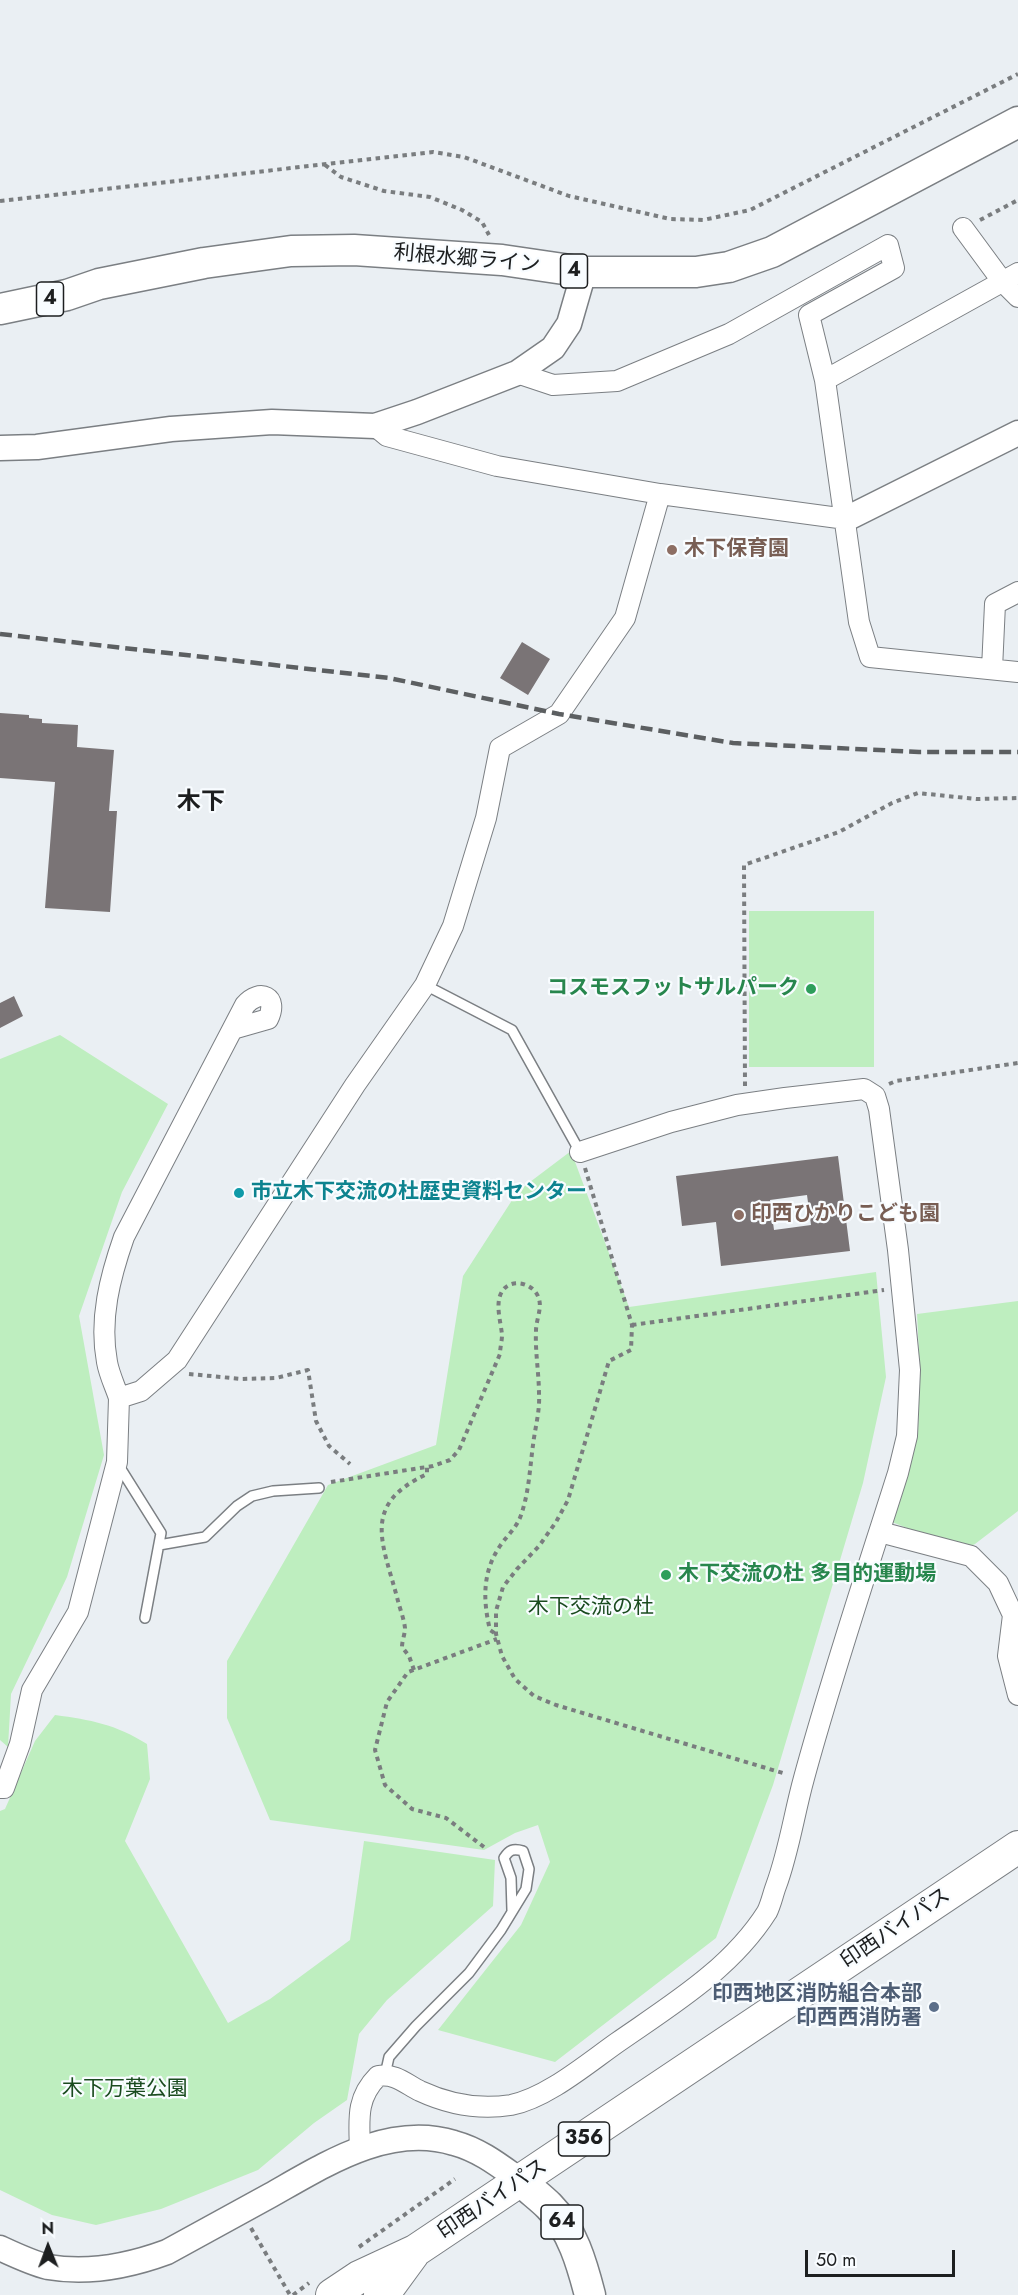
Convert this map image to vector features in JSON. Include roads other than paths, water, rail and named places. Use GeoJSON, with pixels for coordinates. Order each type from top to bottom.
{"type":"FeatureCollection","features":[{"type":"Feature","properties":{"kind":"highway","name":"印西バイパス"},"geometry":{"type":"LineString","coordinates":[[322,2288],[359,2277],[415,2251],[1018,1846]]}},
{"type":"Feature","properties":{"kind":"highway","name":"印西バイパス"},"geometry":{"type":"LineString","coordinates":[[380,2295],[386,2291],[415,2251]]}},
{"type":"Feature","properties":{"kind":"main road","name":"利根水郷ライン"},"geometry":{"type":"LineString","coordinates":[[0,309],[67,295],[99,284],[204,263],[291,251],[354,250],[502,260],[584,272],[696,272],[739,264],[772,252],[1018,122]]}},
{"type":"Feature","properties":{"kind":"main road","name":"利根水郷ライン"},"geometry":{"type":"LineString","coordinates":[[0,290],[99,284]]}},
{"type":"Feature","properties":{"kind":"main road","name":"64"},"geometry":{"type":"LineString","coordinates":[[521,2181],[551,2208],[564,2225],[574,2244],[590,2295]]}},
{"type":"Feature","properties":{"kind":"street"},"geometry":{"type":"LineString","coordinates":[[963,228],[1010,277],[1018,297]]}},
{"type":"Feature","properties":{"kind":"street"},"geometry":{"type":"LineString","coordinates":[[517,373],[553,385],[617,381],[729,334],[888,245],[894,268],[809,315],[825,380],[859,622],[870,657],[1018,672]]}},
{"type":"Feature","properties":{"kind":"street"},"geometry":{"type":"LineString","coordinates":[[0,447],[37,447],[171,429],[272,422],[375,426],[517,373],[554,348],[569,324],[584,272]]}},
{"type":"Feature","properties":{"kind":"street"},"geometry":{"type":"LineString","coordinates":[[825,380],[1010,277]]}},
{"type":"Feature","properties":{"kind":"street"},"geometry":{"type":"LineString","coordinates":[[375,426],[387,436],[497,466],[660,494],[846,519],[1018,433]]}},
{"type":"Feature","properties":{"kind":"street"},"geometry":{"type":"LineString","coordinates":[[119,1398],[141,1391],[177,1359],[355,1085],[425,985],[456,915],[486,818],[500,748],[558,714],[625,618],[660,494]]}},
{"type":"Feature","properties":{"kind":"street"},"geometry":{"type":"LineString","coordinates":[[992,669],[995,604],[1018,592]]}},
{"type":"Feature","properties":{"kind":"street"},"geometry":{"type":"LineString","coordinates":[[0,1788],[4,1788],[20,1744],[32,1690],[78,1612],[117,1462],[119,1398],[107,1362],[105,1317],[111,1276],[124,1238],[233,1029]]}},
{"type":"Feature","properties":{"kind":"street"},"geometry":{"type":"LineString","coordinates":[[360,2149],[362,2100],[370,2084],[378,2076],[396,2077],[420,2091],[445,2100],[489,2106],[512,2104],[539,2094],[565,2079],[693,1990],[736,1951],[768,1910],[783,1869],[804,1779],[898,1473],[907,1436],[910,1403],[909,1361],[902,1288],[879,1109],[875,1096],[864,1089],[737,1105],[671,1122],[580,1152]]}},
{"type":"Feature","properties":{"kind":"street"},"geometry":{"type":"LineString","coordinates":[[880,1532],[971,1556],[998,1583],[1013,1615],[1008,1656],[1018,1695]]}},
{"type":"Feature","properties":{"kind":"street"},"geometry":{"type":"LineString","coordinates":[[0,2248],[47,2266],[79,2269],[114,2267],[142,2262],[167,2252],[318,2169],[360,2149],[387,2141],[410,2139],[453,2142],[487,2156],[521,2181]]}},
{"type":"Feature","properties":{"kind":"lane"},"geometry":{"type":"LineString","coordinates":[[425,985],[512,1030],[580,1152]]}},
{"type":"Feature","properties":{"kind":"lane"},"geometry":{"type":"LineString","coordinates":[[117,1462],[161,1533],[145,1618]]}},
{"type":"Feature","properties":{"kind":"lane"},"geometry":{"type":"LineString","coordinates":[[159,1545],[206,1537],[237,1506],[252,1496],[273,1491],[319,1488]]}},
{"type":"Feature","properties":{"kind":"lane"},"geometry":{"type":"LineString","coordinates":[[385,2075],[389,2057],[416,2026],[469,1973],[501,1930],[526,1889],[529,1869],[523,1851],[515,1849],[508,1852],[504,1858],[511,1878],[512,1910]]}},
{"type":"Feature","properties":{"kind":"railway"},"geometry":{"type":"LineString","coordinates":[[0,634],[389,678],[559,714],[733,743],[919,752],[1018,752]]}},
{"type":"Feature","properties":{"kind":"place","name":"木下保育園"},"geometry":{"type":"Point","coordinates":[672,550]}},
{"type":"Feature","properties":{"kind":"place","name":"コスモスフットサルパーク"},"geometry":{"type":"Point","coordinates":[811,989]}},
{"type":"Feature","properties":{"kind":"place","name":"市立木下交流の杜歴史資料センター"},"geometry":{"type":"Point","coordinates":[239,1193]}},
{"type":"Feature","properties":{"kind":"place","name":"印西ひかりこども園"},"geometry":{"type":"Point","coordinates":[739,1215]}},
{"type":"Feature","properties":{"kind":"place","name":"木下交流の杜 多目的運動場"},"geometry":{"type":"Point","coordinates":[666,1575]}},
{"type":"Feature","properties":{"kind":"place","name":"印西地区消防組合本部 印西西消防署"},"geometry":{"type":"Point","coordinates":[934,2007]}},
{"type":"Feature","properties":{"kind":"district","name":"木下"},"geometry":{"type":"Point","coordinates":[201,803]}},
{"type":"Feature","properties":{"kind":"park label","name":"木下交流の杜"},"geometry":{"type":"Point","coordinates":[591,1608]}},
{"type":"Feature","properties":{"kind":"park label","name":"木下万葉公園"},"geometry":{"type":"Point","coordinates":[125,2090]}}]}
